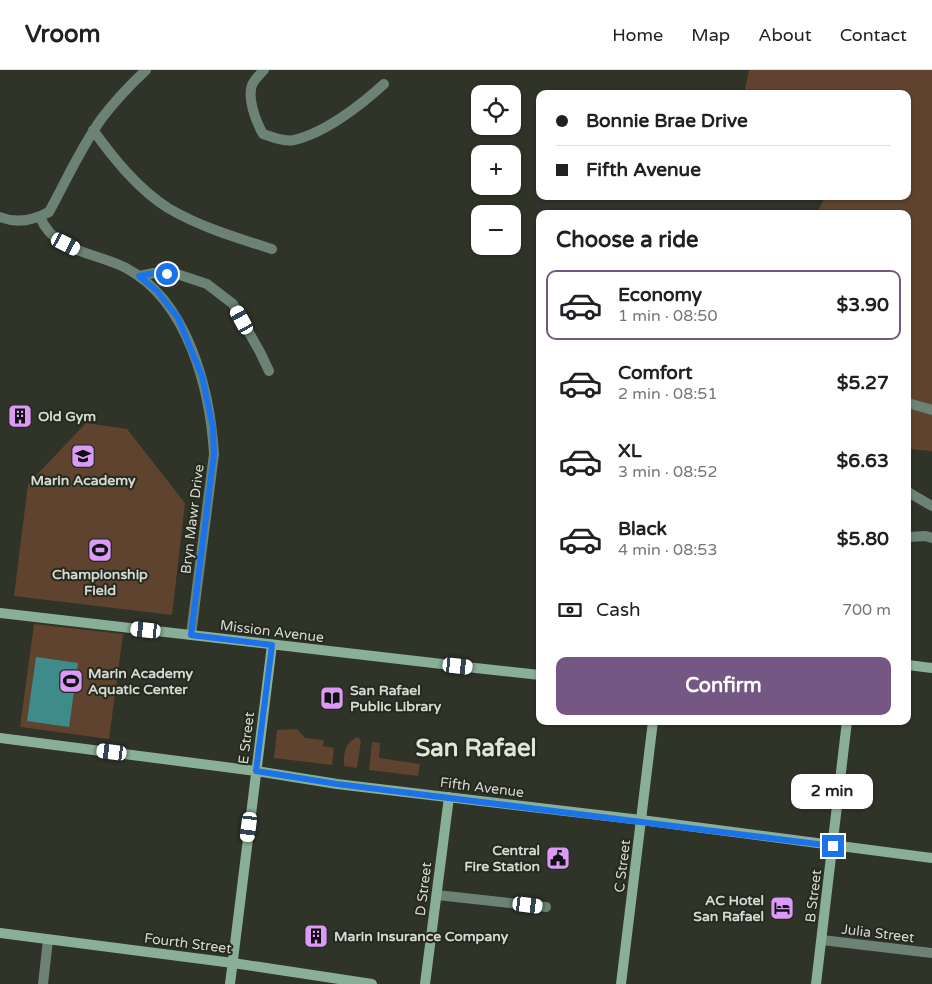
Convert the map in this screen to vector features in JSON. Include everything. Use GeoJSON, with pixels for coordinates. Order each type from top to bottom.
{"type":"FeatureCollection","features":[{"type":"Feature","properties":{"kind":"street"},"geometry":{"type":"LineString","coordinates":[[0,217],[28,221],[49,212],[94,130],[124,91],[146,70]]}},
{"type":"Feature","properties":{"kind":"street"},"geometry":{"type":"LineString","coordinates":[[264,70],[252,84],[251,96],[255,121],[263,134],[280,139],[292,140],[310,134],[340,118],[370,97],[384,84]]}},
{"type":"Feature","properties":{"kind":"street"},"geometry":{"type":"LineString","coordinates":[[94,130],[114,158],[139,185],[167,207],[206,226],[272,249]]}},
{"type":"Feature","properties":{"kind":"street","name":"Bryn Mawr Drive"},"geometry":{"type":"LineString","coordinates":[[40,217],[45,227],[57,240],[75,249],[117,264],[139,276],[157,291],[178,318],[202,376],[213,428],[214,454],[191,635]]}},
{"type":"Feature","properties":{"kind":"street"},"geometry":{"type":"LineString","coordinates":[[139,276],[154,273],[180,275],[207,284],[233,304],[269,371]]}},
{"type":"Feature","properties":{"kind":"street"},"geometry":{"type":"LineString","coordinates":[[911,404],[932,410]]}},
{"type":"Feature","properties":{"kind":"street"},"geometry":{"type":"LineString","coordinates":[[911,494],[932,506]]}},
{"type":"Feature","properties":{"kind":"street"},"geometry":{"type":"LineString","coordinates":[[911,537],[926,536],[932,538]]}},
{"type":"Feature","properties":{"kind":"street","name":"Mission Avenue"},"geometry":{"type":"LineString","coordinates":[[0,613],[536,675]]}},
{"type":"Feature","properties":{"kind":"street","name":"E Street"},"geometry":{"type":"LineString","coordinates":[[230,984],[272,645]]}},
{"type":"Feature","properties":{"kind":"street"},"geometry":{"type":"LineString","coordinates":[[911,666],[932,668]]}},
{"type":"Feature","properties":{"kind":"street","name":"C Street"},"geometry":{"type":"LineString","coordinates":[[621,984],[652,725]]}},
{"type":"Feature","properties":{"kind":"street","name":"B Street"},"geometry":{"type":"LineString","coordinates":[[816,984],[847,725]]}},
{"type":"Feature","properties":{"kind":"street","name":"Fifth Avenue"},"geometry":{"type":"LineString","coordinates":[[0,738],[256,771],[337,784],[641,820],[932,858]]}},
{"type":"Feature","properties":{"kind":"street","name":"D Street"},"geometry":{"type":"LineString","coordinates":[[425,984],[449,797]]}},
{"type":"Feature","properties":{"kind":"street"},"geometry":{"type":"LineString","coordinates":[[437,895],[546,908]]}},
{"type":"Feature","properties":{"kind":"street","name":"Fourth Street"},"geometry":{"type":"LineString","coordinates":[[0,933],[233,963],[372,984]]}},
{"type":"Feature","properties":{"kind":"street"},"geometry":{"type":"LineString","coordinates":[[42,984],[48,940]]}},
{"type":"Feature","properties":{"kind":"street","name":"Julia Street"},"geometry":{"type":"LineString","coordinates":[[822,940],[932,953]]}},
{"type":"Feature","properties":{"kind":"shaded area"},"geometry":{"type":"Polygon","coordinates":[[[749,70],[932,70],[932,451],[911,449],[911,210],[818,210],[824,200],[911,200],[911,90],[745,90],[749,70]]]}},
{"type":"Feature","properties":{"kind":"shaded area","name":"Championship Field"},"geometry":{"type":"Polygon","coordinates":[[[86,423],[127,429],[185,503],[172,615],[14,596],[28,484],[86,423]]]}},
{"type":"Feature","properties":{"kind":"shaded area","name":"Marin Academy Aquatic Center"},"geometry":{"type":"Polygon","coordinates":[[[34,624],[123,634],[109,739],[20,727],[34,624]]]}},
{"type":"Feature","properties":{"kind":"shaded area"},"geometry":{"type":"Polygon","coordinates":[[[297,729],[305,738],[324,740],[323,746],[334,748],[332,765],[274,758],[277,730],[297,729]]]}},
{"type":"Feature","properties":{"kind":"shaded area"},"geometry":{"type":"Polygon","coordinates":[[[358,737],[361,741],[357,768],[344,766],[347,745],[358,737]]]}},
{"type":"Feature","properties":{"kind":"shaded area"},"geometry":{"type":"Polygon","coordinates":[[[372,742],[380,743],[379,758],[420,764],[418,776],[369,770],[372,742]]]}},
{"type":"Feature","properties":{"kind":"water"},"geometry":{"type":"Polygon","coordinates":[[[36,657],[78,663],[69,727],[27,721],[36,657]]]}},
{"type":"Feature","properties":{"kind":"place","name":"Old Gym"},"geometry":{"type":"Point","coordinates":[20,416]}},
{"type":"Feature","properties":{"kind":"place","name":"Marin Academy"},"geometry":{"type":"Point","coordinates":[83,456]}},
{"type":"Feature","properties":{"kind":"place","name":"Championship Field"},"geometry":{"type":"Point","coordinates":[100,550]}},
{"type":"Feature","properties":{"kind":"place","name":"Marin Academy Aquatic Center"},"geometry":{"type":"Point","coordinates":[71,681]}},
{"type":"Feature","properties":{"kind":"place","name":"San Rafael Public Library"},"geometry":{"type":"Point","coordinates":[332,698]}},
{"type":"Feature","properties":{"kind":"place","name":"Central Fire Station"},"geometry":{"type":"Point","coordinates":[558,858]}},
{"type":"Feature","properties":{"kind":"place","name":"AC Hotel San Rafael"},"geometry":{"type":"Point","coordinates":[782,908]}},
{"type":"Feature","properties":{"kind":"place","name":"Marin Insurance Company"},"geometry":{"type":"Point","coordinates":[316,936]}},
{"type":"Feature","properties":{"kind":"district","name":"San Rafael"},"geometry":{"type":"Point","coordinates":[476,748]}},
{"type":"Feature","properties":{"kind":"route"},"geometry":{"type":"LineString","coordinates":[[167,274],[154,273],[139,276],[157,291],[178,318],[202,376],[213,428],[214,454],[191,635],[272,645],[256,771],[337,784],[658,822],[833,846]]}}]}
